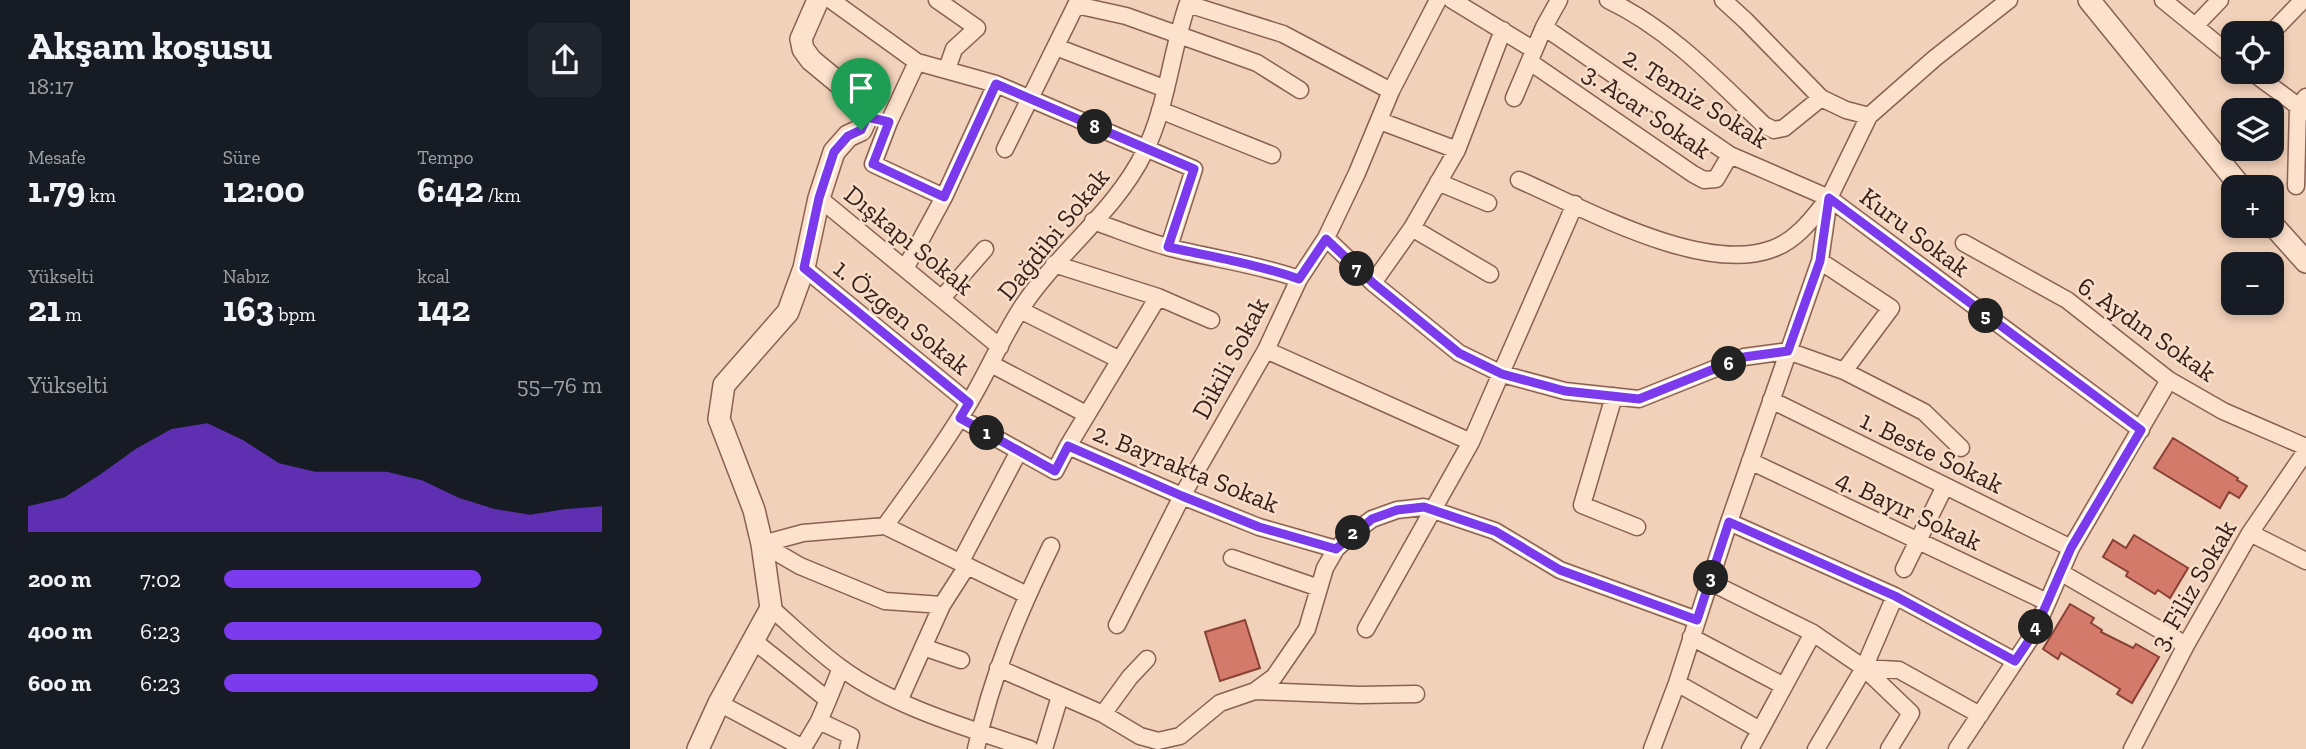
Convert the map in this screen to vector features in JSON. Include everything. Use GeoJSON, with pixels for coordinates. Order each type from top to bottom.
{"type":"FeatureCollection","features":[{"type":"Feature","properties":{"kind":"street"},"geometry":{"type":"LineString","coordinates":[[698,749],[719,703],[771,608],[754,510],[719,419],[724,385],[788,312],[804,268],[819,198],[834,152],[848,136],[861,130],[867,117],[863,103],[810,60],[803,49],[801,39],[818,0]]}},
{"type":"Feature","properties":{"kind":"street"},"geometry":{"type":"LineString","coordinates":[[831,0],[917,62],[996,84],[1194,169],[1168,247]]}},
{"type":"Feature","properties":{"kind":"street"},"geometry":{"type":"LineString","coordinates":[[937,0],[977,28],[954,49],[947,69]]}},
{"type":"Feature","properties":{"kind":"street","name":"Dikili Sokak"},"geometry":{"type":"LineString","coordinates":[[1117,625],[1182,496],[1266,349],[1299,279],[1326,239],[1391,91],[1438,0]]}},
{"type":"Feature","properties":{"kind":"street"},"geometry":{"type":"LineString","coordinates":[[1451,0],[1503,30],[1532,56]]}},
{"type":"Feature","properties":{"kind":"street"},"geometry":{"type":"LineString","coordinates":[[1514,98],[1544,27],[1559,0]]}},
{"type":"Feature","properties":{"kind":"street"},"geometry":{"type":"LineString","coordinates":[[1608,0],[1632,11],[1686,50],[1764,125],[1774,130],[1784,128],[1821,98]]}},
{"type":"Feature","properties":{"kind":"street"},"geometry":{"type":"LineString","coordinates":[[1723,0],[1821,98],[1846,110],[1869,116]]}},
{"type":"Feature","properties":{"kind":"street"},"geometry":{"type":"LineString","coordinates":[[1519,180],[1642,234],[1698,251],[1744,255],[1774,249],[1804,229],[1829,198],[1869,116],[1935,58],[2009,0]]}},
{"type":"Feature","properties":{"kind":"street"},"geometry":{"type":"LineString","coordinates":[[2089,0],[2231,175]]}},
{"type":"Feature","properties":{"kind":"street"},"geometry":{"type":"LineString","coordinates":[[2163,0],[2221,47]]}},
{"type":"Feature","properties":{"kind":"street"},"geometry":{"type":"LineString","coordinates":[[2195,26],[2220,0]]}},
{"type":"Feature","properties":{"kind":"street"},"geometry":{"type":"LineString","coordinates":[[2283,21],[2303,0]]}},
{"type":"Feature","properties":{"kind":"street"},"geometry":{"type":"LineString","coordinates":[[1188,2],[1283,34],[1391,91]]}},
{"type":"Feature","properties":{"kind":"street","name":"Dağdibi Sokak"},"geometry":{"type":"LineString","coordinates":[[885,526],[960,418],[1020,310],[1054,264],[1131,178],[1146,149],[1160,110],[1188,2]]}},
{"type":"Feature","properties":{"kind":"street"},"geometry":{"type":"LineString","coordinates":[[1005,149],[1076,5],[1126,16],[1256,63],[1300,90]]}},
{"type":"Feature","properties":{"kind":"street","name":"2. Temiz Sokak"},"geometry":{"type":"LineString","coordinates":[[1544,27],[1730,155],[1829,198]]}},
{"type":"Feature","properties":{"kind":"street"},"geometry":{"type":"LineString","coordinates":[[1373,283],[1412,228],[1457,150],[1503,30]]}},
{"type":"Feature","properties":{"kind":"street"},"geometry":{"type":"LineString","coordinates":[[1056,47],[1166,89]]}},
{"type":"Feature","properties":{"kind":"street","name":"3. Acar Sokak"},"geometry":{"type":"LineString","coordinates":[[1532,56],[1704,180],[1716,179],[1730,155]]}},
{"type":"Feature","properties":{"kind":"street"},"geometry":{"type":"LineString","coordinates":[[917,62],[873,164],[944,197]]}},
{"type":"Feature","properties":{"kind":"street"},"geometry":{"type":"LineString","coordinates":[[906,267],[944,197],[996,84]]}},
{"type":"Feature","properties":{"kind":"street"},"geometry":{"type":"LineString","coordinates":[[2270,84],[2303,106],[2296,186]]}},
{"type":"Feature","properties":{"kind":"street"},"geometry":{"type":"LineString","coordinates":[[1160,110],[1272,155]]}},
{"type":"Feature","properties":{"kind":"street"},"geometry":{"type":"LineString","coordinates":[[867,117],[889,122]]}},
{"type":"Feature","properties":{"kind":"street"},"geometry":{"type":"LineString","coordinates":[[1380,121],[1457,150]]}},
{"type":"Feature","properties":{"kind":"street"},"geometry":{"type":"LineString","coordinates":[[1438,182],[1488,203]]}},
{"type":"Feature","properties":{"kind":"street","name":"Dışkapı Sokak"},"geometry":{"type":"LineString","coordinates":[[819,198],[1000,347]]}},
{"type":"Feature","properties":{"kind":"street"},"geometry":{"type":"LineString","coordinates":[[1652,749],[1677,683],[1729,522],[1820,261],[1829,198]]}},
{"type":"Feature","properties":{"kind":"street","name":"Kuru Sokak"},"geometry":{"type":"LineString","coordinates":[[1829,198],[2141,430]]}},
{"type":"Feature","properties":{"kind":"street"},"geometry":{"type":"LineString","coordinates":[[1366,629],[1428,509],[1471,442],[1575,204]]}},
{"type":"Feature","properties":{"kind":"street"},"geometry":{"type":"LineString","coordinates":[[1093,221],[1168,247],[1236,263],[1267,267],[1299,279]]}},
{"type":"Feature","properties":{"kind":"street"},"geometry":{"type":"LineString","coordinates":[[1412,228],[1490,274]]}},
{"type":"Feature","properties":{"kind":"street"},"geometry":{"type":"LineString","coordinates":[[2284,237],[2306,262]]}},
{"type":"Feature","properties":{"kind":"street"},"geometry":{"type":"LineString","coordinates":[[1326,239],[1373,283],[1459,353],[1502,374],[1565,391],[1639,399],[1744,357],[1788,351],[1844,371],[1924,412],[1961,448]]}},
{"type":"Feature","properties":{"kind":"street","name":"6. Aydın Sokak"},"geometry":{"type":"LineString","coordinates":[[1964,243],[2067,300],[2169,380],[2304,457]]}},
{"type":"Feature","properties":{"kind":"street"},"geometry":{"type":"LineString","coordinates":[[942,298],[985,249]]}},
{"type":"Feature","properties":{"kind":"street"},"geometry":{"type":"LineString","coordinates":[[1820,261],[1891,308],[1844,371]]}},
{"type":"Feature","properties":{"kind":"street"},"geometry":{"type":"LineString","coordinates":[[1054,264],[1158,297],[1211,320]]}},
{"type":"Feature","properties":{"kind":"street","name":"1. Özgen Sokak"},"geometry":{"type":"LineString","coordinates":[[804,268],[969,403]]}},
{"type":"Feature","properties":{"kind":"street"},"geometry":{"type":"LineString","coordinates":[[1068,446],[1158,297]]}},
{"type":"Feature","properties":{"kind":"street"},"geometry":{"type":"LineString","coordinates":[[1020,310],[1120,360]]}},
{"type":"Feature","properties":{"kind":"street"},"geometry":{"type":"LineString","coordinates":[[1266,349],[1471,442]]}},
{"type":"Feature","properties":{"kind":"street"},"geometry":{"type":"LineString","coordinates":[[991,364],[1086,414]]}},
{"type":"Feature","properties":{"kind":"street"},"geometry":{"type":"LineString","coordinates":[[1957,749],[2034,633],[2071,548],[2169,380]]}},
{"type":"Feature","properties":{"kind":"street"},"geometry":{"type":"LineString","coordinates":[[1614,397],[1582,505],[1637,527]]}},
{"type":"Feature","properties":{"kind":"street","name":"1. Beste Sokak"},"geometry":{"type":"LineString","coordinates":[[1771,400],[2071,548]]}},
{"type":"Feature","properties":{"kind":"street","name":"2. Bayrakta Sokak"},"geometry":{"type":"LineString","coordinates":[[960,418],[1055,471],[1068,446],[1259,527],[1336,549]]}},
{"type":"Feature","properties":{"kind":"street"},"geometry":{"type":"LineString","coordinates":[[899,701],[942,605],[1019,451]]}},
{"type":"Feature","properties":{"kind":"street","name":"3. Filiz Sokak"},"geometry":{"type":"LineString","coordinates":[[2132,749],[2186,645],[2250,533],[2304,457]]}},
{"type":"Feature","properties":{"kind":"street","name":"4. Bayır Sokak"},"geometry":{"type":"LineString","coordinates":[[1750,461],[2047,602]]}},
{"type":"Feature","properties":{"kind":"street"},"geometry":{"type":"LineString","coordinates":[[1904,569],[1945,486]]}},
{"type":"Feature","properties":{"kind":"street"},"geometry":{"type":"LineString","coordinates":[[998,668],[1102,714],[1135,743],[1180,736],[1220,703],[1255,691],[1274,677],[1307,629],[1325,568],[1336,549],[1372,519],[1397,510],[1428,509],[1495,531],[1560,570],[1697,620]]}},
{"type":"Feature","properties":{"kind":"street"},"geometry":{"type":"LineString","coordinates":[[1729,522],[1895,596],[2015,661]]}},
{"type":"Feature","properties":{"kind":"street"},"geometry":{"type":"LineString","coordinates":[[762,544],[803,533],[885,526],[1027,596]]}},
{"type":"Feature","properties":{"kind":"street"},"geometry":{"type":"LineString","coordinates":[[2250,533],[2306,561]]}},
{"type":"Feature","properties":{"kind":"street"},"geometry":{"type":"LineString","coordinates":[[762,544],[800,566],[885,601],[942,605]]}},
{"type":"Feature","properties":{"kind":"street"},"geometry":{"type":"LineString","coordinates":[[976,749],[998,668],[1051,546]]}},
{"type":"Feature","properties":{"kind":"street"},"geometry":{"type":"LineString","coordinates":[[1232,558],[1319,588]]}},
{"type":"Feature","properties":{"kind":"street"},"geometry":{"type":"LineString","coordinates":[[2060,572],[2186,645]]}},
{"type":"Feature","properties":{"kind":"street"},"geometry":{"type":"LineString","coordinates":[[1710,582],[1813,633],[1864,668],[1911,713],[1888,749]]}},
{"type":"Feature","properties":{"kind":"street"},"geometry":{"type":"LineString","coordinates":[[1816,749],[1864,668],[1895,596]]}},
{"type":"Feature","properties":{"kind":"street"},"geometry":{"type":"LineString","coordinates":[[771,608],[841,668],[899,701],[1030,749]]}},
{"type":"Feature","properties":{"kind":"street"},"geometry":{"type":"LineString","coordinates":[[1750,749],[1813,633]]}},
{"type":"Feature","properties":{"kind":"street"},"geometry":{"type":"LineString","coordinates":[[1691,637],[1784,686]]}},
{"type":"Feature","properties":{"kind":"street"},"geometry":{"type":"LineString","coordinates":[[754,640],[828,699]]}},
{"type":"Feature","properties":{"kind":"street"},"geometry":{"type":"LineString","coordinates":[[923,648],[961,660]]}},
{"type":"Feature","properties":{"kind":"street"},"geometry":{"type":"LineString","coordinates":[[1102,714],[1147,659]]}},
{"type":"Feature","properties":{"kind":"street"},"geometry":{"type":"LineString","coordinates":[[719,703],[803,748],[819,721],[841,668]]}},
{"type":"Feature","properties":{"kind":"street"},"geometry":{"type":"LineString","coordinates":[[1864,668],[1899,670],[1980,715]]}},
{"type":"Feature","properties":{"kind":"street"},"geometry":{"type":"LineString","coordinates":[[1677,683],[1760,730]]}},
{"type":"Feature","properties":{"kind":"street"},"geometry":{"type":"LineString","coordinates":[[1255,691],[1416,694]]}},
{"type":"Feature","properties":{"kind":"street"},"geometry":{"type":"LineString","coordinates":[[1044,749],[1060,696]]}},
{"type":"Feature","properties":{"kind":"street"},"geometry":{"type":"LineString","coordinates":[[819,721],[851,736],[848,749]]}},
{"type":"Feature","properties":{"kind":"building"},"geometry":{"type":"Polygon","coordinates":[[[2173,438],[2247,486],[2239,498],[2229,492],[2220,508],[2154,468],[2173,438]]]}},
{"type":"Feature","properties":{"kind":"building"},"geometry":{"type":"Polygon","coordinates":[[[2134,535],[2188,568],[2170,598],[2158,590],[2155,594],[2126,576],[2128,572],[2103,557],[2113,540],[2126,548],[2134,535]]]}},
{"type":"Feature","properties":{"kind":"building"},"geometry":{"type":"Polygon","coordinates":[[[2070,604],[2094,618],[2091,623],[2102,630],[2101,632],[2133,648],[2136,644],[2159,657],[2132,703],[2117,694],[2120,689],[2061,653],[2058,659],[2043,649],[2070,604]]]}},
{"type":"Feature","properties":{"kind":"building"},"geometry":{"type":"Polygon","coordinates":[[[1245,620],[1260,668],[1220,681],[1205,632],[1245,620]]]}},
{"type":"Feature","properties":{"kind":"route"},"geometry":{"type":"LineString","coordinates":[[996,84],[1194,169],[1168,247],[1236,263],[1267,267],[1299,279],[1326,239],[1373,283],[1459,353],[1502,374],[1565,391],[1639,399],[1744,357],[1788,351],[1820,261],[1829,198],[2141,430],[2071,548],[2034,633],[2015,661],[1895,596],[1729,522],[1697,620],[1560,570],[1495,531],[1424,507],[1397,510],[1372,519],[1336,549],[1259,527],[1068,446],[1055,471],[960,418],[969,403],[804,268],[819,198],[834,152],[848,136],[861,130],[867,117],[889,122],[873,164],[944,197],[996,84]]}}]}
